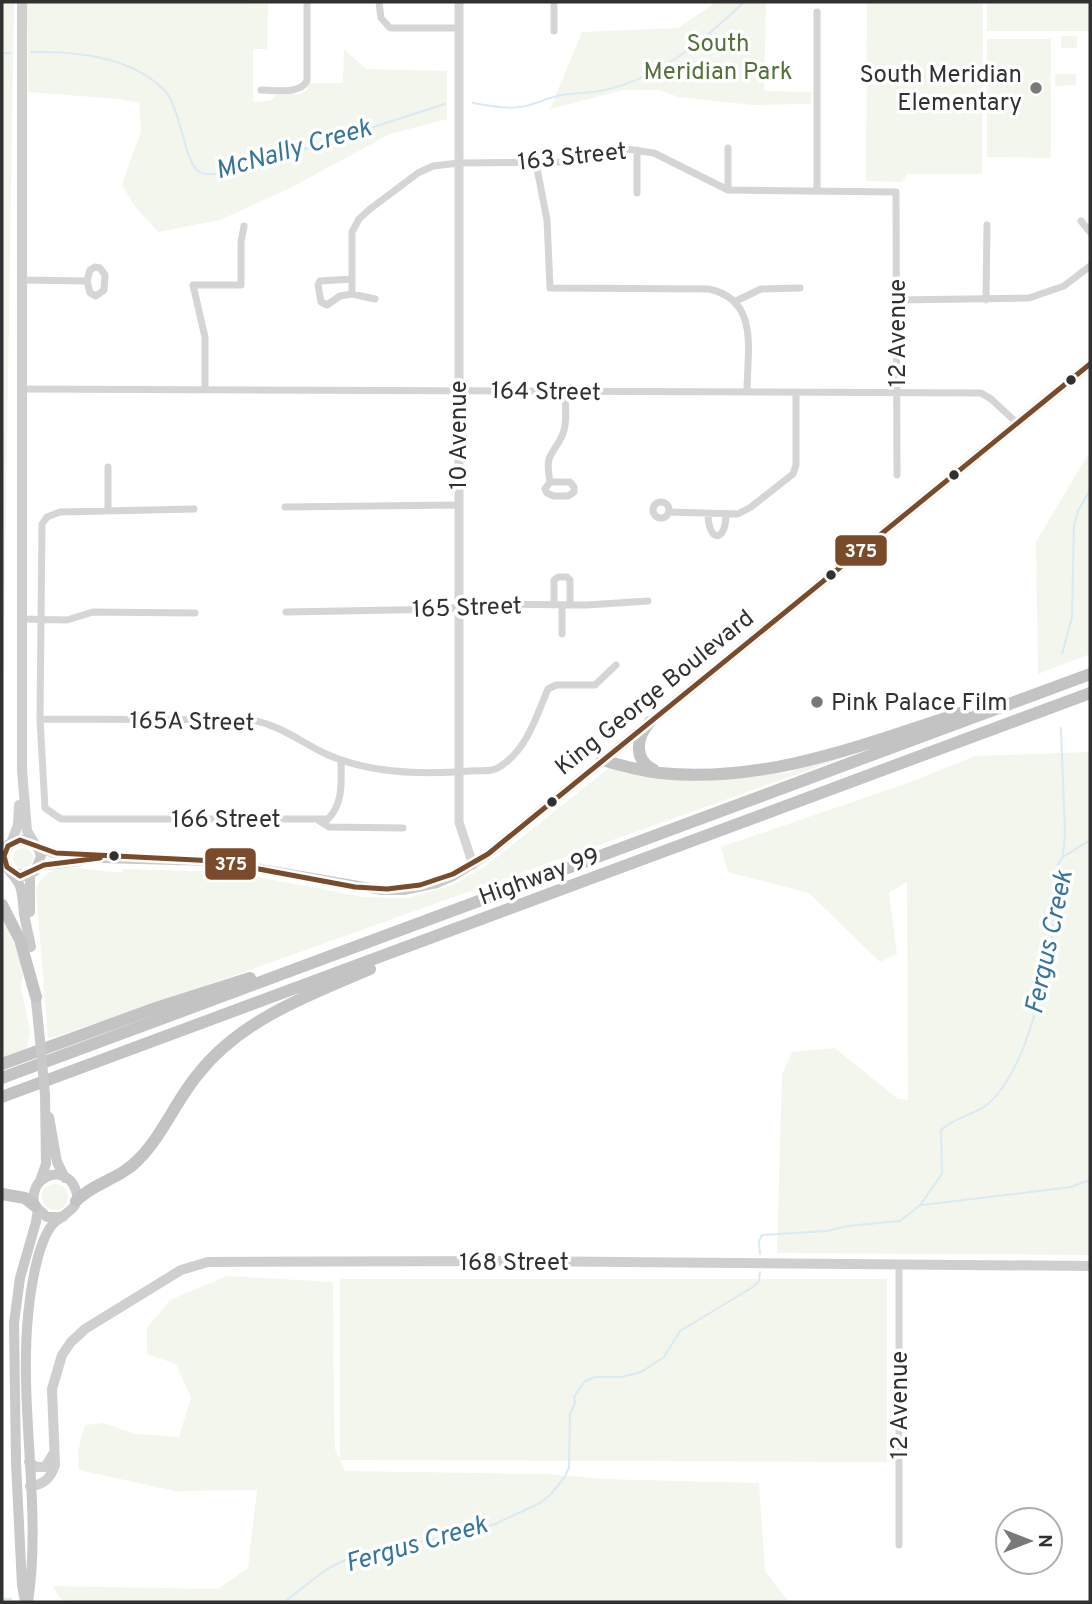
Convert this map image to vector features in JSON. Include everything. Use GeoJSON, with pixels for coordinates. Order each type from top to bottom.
{"type":"FeatureCollection","features":[{"type":"Feature","properties":{"kind":"highway","name":"Highway 99"},"geometry":{"type":"LineString","coordinates":[[2,1078],[1090,674]]}},
{"type":"Feature","properties":{"kind":"highway"},"geometry":{"type":"LineString","coordinates":[[602,760],[650,772],[674,774],[752,772],[806,762],[1075,680]]}},
{"type":"Feature","properties":{"kind":"highway","name":"Highway 99"},"geometry":{"type":"LineString","coordinates":[[2,1097],[1090,692]]}},
{"type":"Feature","properties":{"kind":"highway"},"geometry":{"type":"LineString","coordinates":[[650,722],[639,739],[640,757],[652,769],[674,774]]}},
{"type":"Feature","properties":{"kind":"highway"},"geometry":{"type":"LineString","coordinates":[[2,905],[20,940],[36,997]]}},
{"type":"Feature","properties":{"kind":"highway"},"geometry":{"type":"LineString","coordinates":[[76,1201],[91,1188],[116,1177],[136,1163],[197,1074],[218,1051],[251,1025],[315,993],[513,908]]}},
{"type":"Feature","properties":{"kind":"highway"},"geometry":{"type":"LineString","coordinates":[[2,1064],[156,1008],[453,911]]}},
{"type":"Feature","properties":{"kind":"highway"},"geometry":{"type":"LineString","coordinates":[[2,1194],[23,1198],[36,1208]]}},
{"type":"Feature","properties":{"kind":"main road"},"geometry":{"type":"LineString","coordinates":[[10,871],[20,876],[30,874],[39,866],[41,856],[27,831],[22,770],[22,2]]}},
{"type":"Feature","properties":{"kind":"main road","name":"King George Boulevard"},"geometry":{"type":"LineString","coordinates":[[37,846],[54,853],[100,858],[215,861],[382,890],[404,890],[436,883],[473,865],[1090,364]]}},
{"type":"Feature","properties":{"kind":"main road"},"geometry":{"type":"LineString","coordinates":[[22,770],[18,825],[4,856],[21,890],[31,947],[45,1095],[46,1162],[34,1192],[36,1222],[19,1283],[14,1345],[22,1586],[27,1602]]}},
{"type":"Feature","properties":{"kind":"main road"},"geometry":{"type":"LineString","coordinates":[[7,847],[21,839],[37,846]]}},
{"type":"Feature","properties":{"kind":"main road","name":"King George Boulevard"},"geometry":{"type":"LineString","coordinates":[[39,866],[100,858]]}},
{"type":"Feature","properties":{"kind":"main road"},"geometry":{"type":"LineString","coordinates":[[30,874],[31,947]]}},
{"type":"Feature","properties":{"kind":"main road"},"geometry":{"type":"LineString","coordinates":[[27,1602],[31,1584],[26,1333],[30,1297],[39,1256],[49,1230],[71,1211],[76,1201],[75,1188],[65,1178],[56,1158],[45,1095]]}},
{"type":"Feature","properties":{"kind":"main road"},"geometry":{"type":"LineString","coordinates":[[40,1181],[52,1175],[65,1178]]}},
{"type":"Feature","properties":{"kind":"main road"},"geometry":{"type":"LineString","coordinates":[[36,1208],[50,1218],[63,1217]]}},
{"type":"Feature","properties":{"kind":"main road","name":"168 Street"},"geometry":{"type":"LineString","coordinates":[[30,1486],[45,1482],[55,1465],[52,1389],[62,1354],[71,1342],[85,1329],[170,1277],[197,1264],[515,1261],[1090,1266]]}},
{"type":"Feature","properties":{"kind":"main road"},"geometry":{"type":"LineString","coordinates":[[14,1345],[20,1360],[21,1464],[24,1478],[30,1486]]}},
{"type":"Feature","properties":{"kind":"main road"},"geometry":{"type":"LineString","coordinates":[[29,1462],[36,1467],[46,1467],[55,1447]]}},
{"type":"Feature","properties":{"kind":"street"},"geometry":{"type":"LineString","coordinates":[[261,90],[299,90],[307,81],[307,2]]}},
{"type":"Feature","properties":{"kind":"street"},"geometry":{"type":"LineString","coordinates":[[379,2],[381,19],[390,28],[459,28]]}},
{"type":"Feature","properties":{"kind":"street","name":"10 Avenue"},"geometry":{"type":"LineString","coordinates":[[459,2],[459,822],[473,865]]}},
{"type":"Feature","properties":{"kind":"street"},"geometry":{"type":"LineString","coordinates":[[554,2],[554,31]]}},
{"type":"Feature","properties":{"kind":"street"},"geometry":{"type":"LineString","coordinates":[[817,12],[817,191]]}},
{"type":"Feature","properties":{"kind":"street"},"geometry":{"type":"LineString","coordinates":[[728,148],[728,190]]}},
{"type":"Feature","properties":{"kind":"street","name":"163 Street"},"geometry":{"type":"LineString","coordinates":[[352,294],[352,232],[362,215],[422,171],[436,166],[459,163],[564,162],[607,150],[637,150],[670,160],[728,190],[897,192]]}},
{"type":"Feature","properties":{"kind":"street"},"geometry":{"type":"LineString","coordinates":[[637,150],[637,193]]}},
{"type":"Feature","properties":{"kind":"street"},"geometry":{"type":"LineString","coordinates":[[536,163],[547,220],[550,288],[709,289],[723,292],[736,300],[744,313],[747,327],[747,392]]}},
{"type":"Feature","properties":{"kind":"street","name":"12 Avenue"},"geometry":{"type":"LineString","coordinates":[[897,192],[897,475]]}},
{"type":"Feature","properties":{"kind":"street"},"geometry":{"type":"LineString","coordinates":[[1081,221],[1090,232]]}},
{"type":"Feature","properties":{"kind":"street"},"geometry":{"type":"LineString","coordinates":[[986,300],[987,225]]}},
{"type":"Feature","properties":{"kind":"street"},"geometry":{"type":"LineString","coordinates":[[205,390],[205,337],[193,285],[241,285],[244,226]]}},
{"type":"Feature","properties":{"kind":"street"},"geometry":{"type":"LineString","coordinates":[[897,300],[1029,298],[1064,286],[1090,266]]}},
{"type":"Feature","properties":{"kind":"street"},"geometry":{"type":"LineString","coordinates":[[352,279],[320,281],[319,299],[327,305],[340,296],[352,294],[375,299]]}},
{"type":"Feature","properties":{"kind":"street"},"geometry":{"type":"LineString","coordinates":[[22,280],[86,281]]}},
{"type":"Feature","properties":{"kind":"street"},"geometry":{"type":"LineString","coordinates":[[736,300],[761,289],[800,288]]}},
{"type":"Feature","properties":{"kind":"street","name":"164 Street"},"geometry":{"type":"LineString","coordinates":[[22,388],[981,393],[1017,423]]}},
{"type":"Feature","properties":{"kind":"street"},"geometry":{"type":"LineString","coordinates":[[550,482],[548,461],[562,435],[565,422],[565,391]]}},
{"type":"Feature","properties":{"kind":"street"},"geometry":{"type":"LineString","coordinates":[[669,512],[738,514],[793,474],[796,465],[796,392]]}},
{"type":"Feature","properties":{"kind":"street"},"geometry":{"type":"LineString","coordinates":[[108,467],[108,510]]}},
{"type":"Feature","properties":{"kind":"street"},"geometry":{"type":"LineString","coordinates":[[285,507],[458,505]]}},
{"type":"Feature","properties":{"kind":"street"},"geometry":{"type":"LineString","coordinates":[[40,719],[43,524],[47,517],[60,512],[194,509]]}},
{"type":"Feature","properties":{"kind":"street"},"geometry":{"type":"LineString","coordinates":[[708,513],[710,531],[717,535],[726,529],[726,514]]}},
{"type":"Feature","properties":{"kind":"street","name":"165 Street"},"geometry":{"type":"LineString","coordinates":[[286,612],[449,609],[470,604],[562,605],[648,601]]}},
{"type":"Feature","properties":{"kind":"street"},"geometry":{"type":"LineString","coordinates":[[562,605],[562,634]]}},
{"type":"Feature","properties":{"kind":"street"},"geometry":{"type":"LineString","coordinates":[[21,619],[67,620],[93,612],[195,613]]}},
{"type":"Feature","properties":{"kind":"street","name":"165A Street"},"geometry":{"type":"LineString","coordinates":[[40,719],[253,720],[277,727],[341,760],[401,772],[489,771],[502,766],[521,748],[548,689],[556,685],[596,685],[617,665]]}},
{"type":"Feature","properties":{"kind":"street","name":"166 Street"},"geometry":{"type":"LineString","coordinates":[[40,719],[44,802],[49,813],[61,819],[317,820],[330,827],[403,828]]}},
{"type":"Feature","properties":{"kind":"street"},"geometry":{"type":"LineString","coordinates":[[317,820],[328,819],[336,811],[340,796],[341,760]]}},
{"type":"Feature","properties":{"kind":"street","name":"12 Avenue"},"geometry":{"type":"LineString","coordinates":[[898,1264],[899,1545]]}},
{"type":"Feature","properties":{"kind":"green space"},"geometry":{"type":"Polygon","coordinates":[[[2,2],[14,2],[2,760],[2,2]]]}},
{"type":"Feature","properties":{"kind":"green space"},"geometry":{"type":"Polygon","coordinates":[[[27,2],[268,4],[267,49],[253,49],[253,102],[270,101],[276,95],[300,94],[307,90],[309,83],[343,83],[344,49],[366,69],[447,71],[447,119],[390,134],[290,188],[220,220],[158,232],[133,204],[122,184],[141,132],[139,103],[28,92],[27,2]]]}},
{"type":"Feature","properties":{"kind":"green space","name":"South Meridian Park"},"geometry":{"type":"Polygon","coordinates":[[[716,2],[766,2],[764,91],[811,92],[811,104],[753,105],[678,97],[660,90],[623,90],[550,109],[582,32],[678,28],[716,2]]]}},
{"type":"Feature","properties":{"kind":"green space"},"geometry":{"type":"Polygon","coordinates":[[[867,2],[983,2],[982,174],[907,174],[902,182],[866,181],[867,2]]]}},
{"type":"Feature","properties":{"kind":"green space"},"geometry":{"type":"Polygon","coordinates":[[[987,2],[1090,2],[1090,31],[987,31],[987,2]]]}},
{"type":"Feature","properties":{"kind":"green space"},"geometry":{"type":"Polygon","coordinates":[[[1061,36],[1077,36],[1077,48],[1061,48],[1061,36]]]}},
{"type":"Feature","properties":{"kind":"green space"},"geometry":{"type":"Polygon","coordinates":[[[987,39],[1051,39],[1051,158],[987,157],[987,39]]]}},
{"type":"Feature","properties":{"kind":"green space"},"geometry":{"type":"Polygon","coordinates":[[[1055,74],[1076,74],[1076,85],[1055,86],[1055,74]]]}},
{"type":"Feature","properties":{"kind":"green space"},"geometry":{"type":"Polygon","coordinates":[[[1090,451],[1090,654],[1038,674],[1036,542],[1090,451]]]}},
{"type":"Feature","properties":{"kind":"green space"},"geometry":{"type":"Polygon","coordinates":[[[1090,752],[1090,1255],[777,1253],[782,1074],[792,1052],[835,1048],[898,1099],[908,1100],[907,882],[889,893],[897,954],[880,962],[809,893],[728,872],[721,847],[905,784],[975,756],[1090,752]]]}},
{"type":"Feature","properties":{"kind":"green space"},"geometry":{"type":"Polygon","coordinates":[[[856,753],[107,1021],[48,1038],[36,889],[42,878],[51,872],[73,868],[111,872],[122,872],[123,869],[230,872],[364,897],[408,898],[453,885],[487,865],[609,768],[654,779],[725,779],[785,773],[856,753]]]}},
{"type":"Feature","properties":{"kind":"green space"},"geometry":{"type":"Polygon","coordinates":[[[23,848],[30,851],[33,858],[30,865],[23,868],[16,865],[13,858],[16,851],[23,848]]]}},
{"type":"Feature","properties":{"kind":"green space"},"geometry":{"type":"Polygon","coordinates":[[[2,915],[20,958],[23,975],[21,987],[30,1031],[27,1048],[2,1058],[2,915]]]}},
{"type":"Feature","properties":{"kind":"green space"},"geometry":{"type":"Polygon","coordinates":[[[55,1184],[64,1188],[68,1197],[64,1206],[55,1210],[46,1206],[42,1197],[46,1188],[55,1184]]]}},
{"type":"Feature","properties":{"kind":"green space"},"geometry":{"type":"Polygon","coordinates":[[[227,1276],[333,1282],[335,1449],[345,1471],[547,1474],[603,1479],[759,1483],[765,1571],[789,1602],[68,1602],[60,1598],[53,1586],[218,1589],[248,1568],[257,1490],[175,1491],[79,1470],[78,1451],[85,1425],[104,1423],[135,1434],[179,1437],[191,1397],[176,1364],[147,1354],[147,1328],[170,1300],[227,1276]]]}},
{"type":"Feature","properties":{"kind":"green space"},"geometry":{"type":"Polygon","coordinates":[[[340,1279],[887,1279],[887,1462],[340,1460],[340,1279]]]}},
{"type":"Feature","properties":{"kind":"waterway","name":"McNally Creek"},"geometry":{"type":"LineString","coordinates":[[473,103],[520,107],[558,96],[621,86],[678,57],[744,2]]}},
{"type":"Feature","properties":{"kind":"waterway","name":"McNally Creek"},"geometry":{"type":"LineString","coordinates":[[31,52],[102,58],[137,70],[152,80],[170,99],[193,165],[206,174],[308,148],[445,104]]}},
{"type":"Feature","properties":{"kind":"waterway","name":"McNally Creek"},"geometry":{"type":"LineString","coordinates":[[2,53],[10,53]]}},
{"type":"Feature","properties":{"kind":"waterway"},"geometry":{"type":"LineString","coordinates":[[1062,654],[1072,617],[1074,525],[1078,511],[1090,490]]}},
{"type":"Feature","properties":{"kind":"waterway"},"geometry":{"type":"LineString","coordinates":[[1061,728],[1065,833],[1063,856]]}},
{"type":"Feature","properties":{"kind":"waterway","name":"Fergus Creek"},"geometry":{"type":"LineString","coordinates":[[760,1254],[759,1241],[762,1235],[827,1231],[847,1226],[900,1221],[920,1205],[942,1174],[941,1130],[988,1104],[1003,1087],[1015,1066],[1026,1041],[1042,987],[1055,912],[1058,864],[1063,857],[1090,840]]}},
{"type":"Feature","properties":{"kind":"waterway"},"geometry":{"type":"LineString","coordinates":[[922,1205],[1071,1187],[1090,1180]]}},
{"type":"Feature","properties":{"kind":"waterway","name":"Fergus Creek"},"geometry":{"type":"LineString","coordinates":[[284,1602],[327,1569],[347,1559],[397,1545],[454,1536],[495,1524],[540,1503],[565,1477],[569,1467],[570,1414],[575,1403],[574,1397],[585,1381],[595,1377],[622,1377],[641,1372],[664,1357],[680,1331],[753,1287],[759,1281],[760,1272]]}},
{"type":"Feature","properties":{"kind":"waterway","name":"Fergus Creek"},"geometry":{"type":"LineString","coordinates":[[2,1599],[11,1599]]}},
{"type":"Feature","properties":{"kind":"transit line","name":"375"},"geometry":{"type":"LineString","coordinates":[[100,858],[44,865],[20,876],[7,867],[4,856],[8,846],[20,840],[56,853],[216,861],[355,887],[387,889],[420,885],[453,874],[488,854],[1090,364]]}},
{"type":"Feature","properties":{"kind":"place","name":"South Meridian Elementary"},"geometry":{"type":"Point","coordinates":[1036,88]}},
{"type":"Feature","properties":{"kind":"place","name":"Pink Palace Film"},"geometry":{"type":"Point","coordinates":[817,702]}}]}
